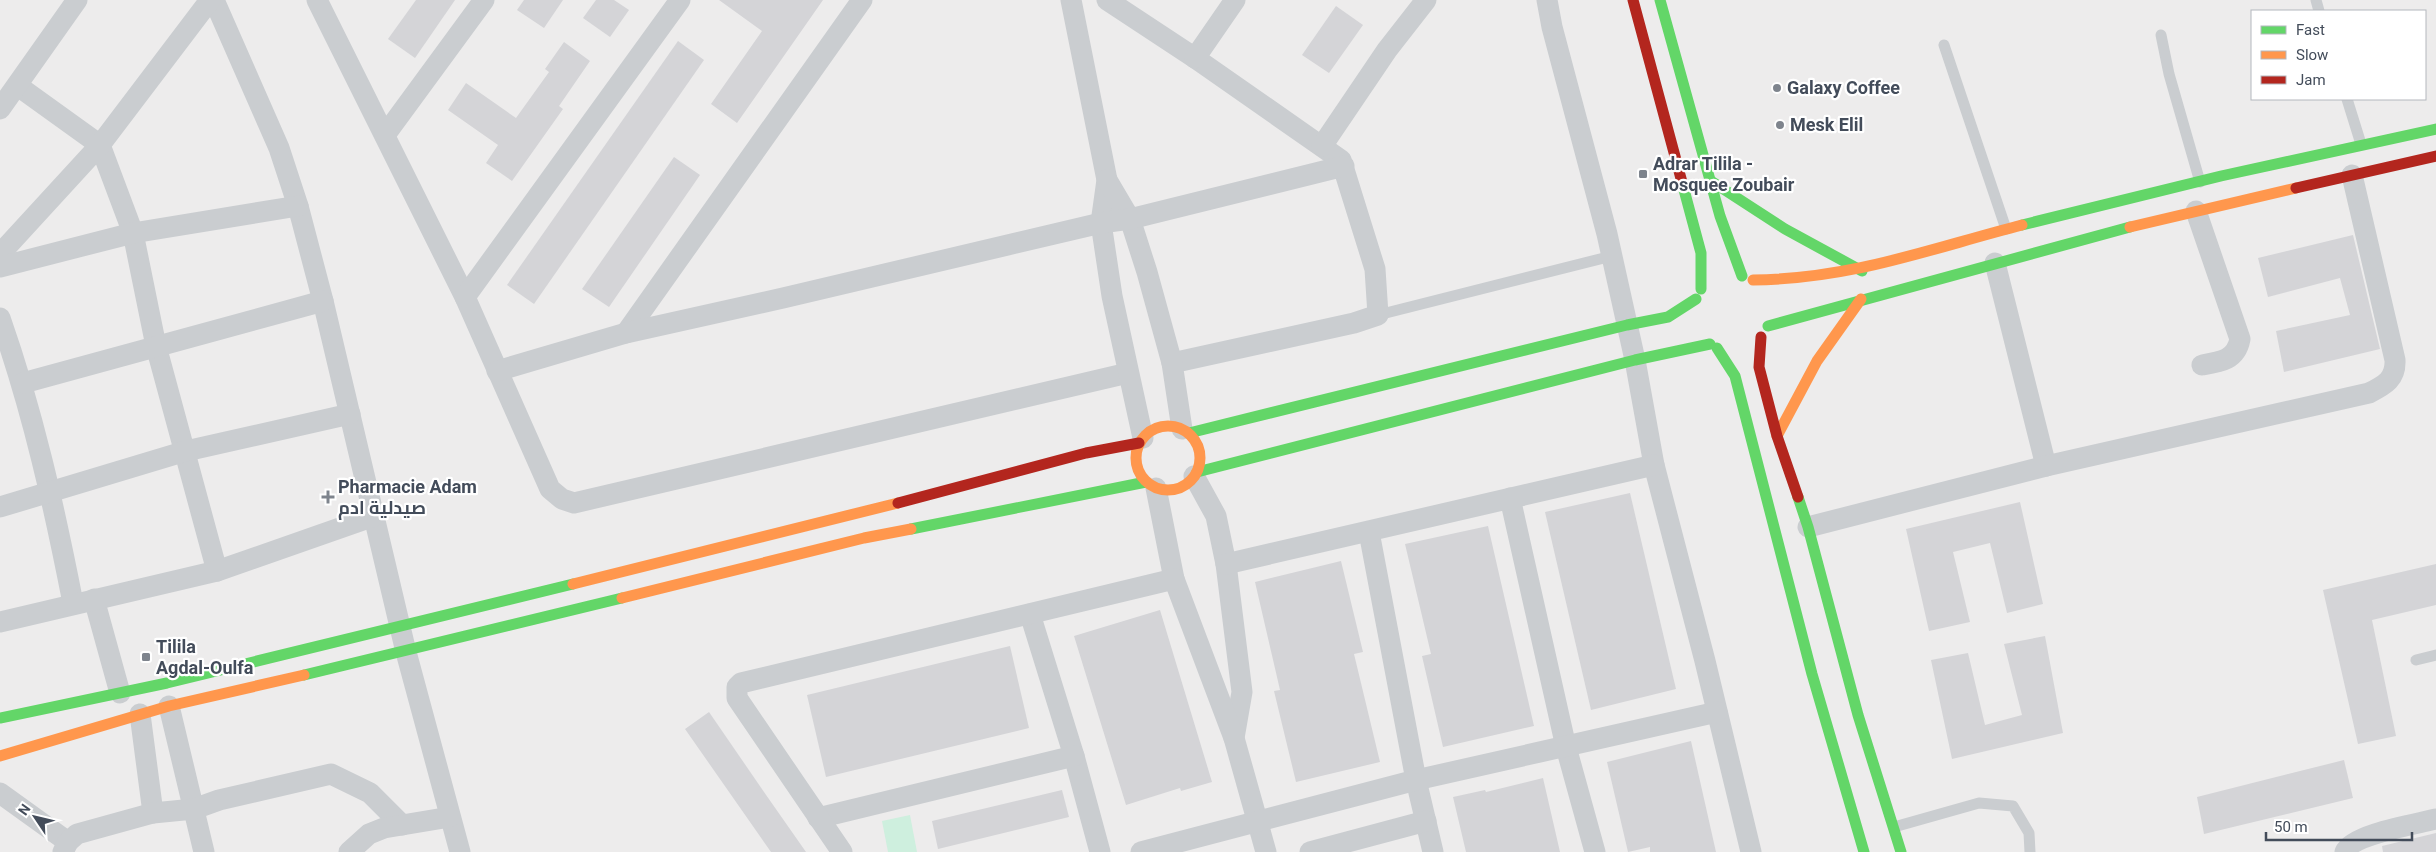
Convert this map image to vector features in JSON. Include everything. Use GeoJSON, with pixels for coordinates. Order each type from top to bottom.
{"type":"FeatureCollection","features":[{"type":"Feature","properties":{"kind":"street"},"geometry":{"type":"LineString","coordinates":[[0,109],[77,0]]}},
{"type":"Feature","properties":{"kind":"street"},"geometry":{"type":"LineString","coordinates":[[0,254],[100,145],[210,0]]}},
{"type":"Feature","properties":{"kind":"street"},"geometry":{"type":"LineString","coordinates":[[214,0],[279,148],[298,206],[402,627],[406,652],[460,852]]}},
{"type":"Feature","properties":{"kind":"street"},"geometry":{"type":"LineString","coordinates":[[317,0],[465,297],[550,489],[562,499],[574,503],[1128,373]]}},
{"type":"Feature","properties":{"kind":"street"},"geometry":{"type":"LineString","coordinates":[[385,135],[484,0]]}},
{"type":"Feature","properties":{"kind":"street"},"geometry":{"type":"LineString","coordinates":[[465,297],[680,0]]}},
{"type":"Feature","properties":{"kind":"street"},"geometry":{"type":"LineString","coordinates":[[626,333],[862,0]]}},
{"type":"Feature","properties":{"kind":"street"},"geometry":{"type":"LineString","coordinates":[[1072,0],[1107,180],[1101,223],[1141,441]]}},
{"type":"Feature","properties":{"kind":"street"},"geometry":{"type":"LineString","coordinates":[[1107,0],[1195,58],[1341,160],[1375,269],[1378,315],[1354,323],[1172,363]]}},
{"type":"Feature","properties":{"kind":"street"},"geometry":{"type":"LineString","coordinates":[[1195,58],[1235,0]]}},
{"type":"Feature","properties":{"kind":"street"},"geometry":{"type":"LineString","coordinates":[[1322,146],[1386,50],[1426,0]]}},
{"type":"Feature","properties":{"kind":"street"},"geometry":{"type":"LineString","coordinates":[[1546,0],[1612,256],[1635,360],[1654,465],[1718,712],[1751,852]]}},
{"type":"Feature","properties":{"kind":"street"},"geometry":{"type":"LineString","coordinates":[[1633,0],[1701,253],[1699,294],[1694,312]]}},
{"type":"Feature","properties":{"kind":"street"},"geometry":{"type":"LineString","coordinates":[[1660,0],[1736,275],[1753,280],[1798,281],[1862,270],[2006,229],[2361,144],[2436,129]]}},
{"type":"Feature","properties":{"kind":"street"},"geometry":{"type":"LineString","coordinates":[[18,86],[100,145],[133,233],[156,346],[217,571]]}},
{"type":"Feature","properties":{"kind":"street"},"geometry":{"type":"LineString","coordinates":[[1768,326],[1861,299],[2196,211],[2436,156]]}},
{"type":"Feature","properties":{"kind":"street"},"geometry":{"type":"LineString","coordinates":[[497,371],[626,333],[1101,223],[1130,219],[1344,166]]}},
{"type":"Feature","properties":{"kind":"street"},"geometry":{"type":"LineString","coordinates":[[1808,527],[2046,466],[2369,393],[2387,383],[2392,378],[2395,360],[2352,175]]}},
{"type":"Feature","properties":{"kind":"street"},"geometry":{"type":"LineString","coordinates":[[1107,180],[1130,219],[1172,363],[1185,431],[1200,452],[1199,466],[1196,474],[1181,488],[1168,491],[1151,485],[1139,473],[1136,464],[1136,453],[1141,441],[1149,432],[1165,426],[1185,431],[1627,325],[1668,317],[1699,294],[1714,279]]}},
{"type":"Feature","properties":{"kind":"street"},"geometry":{"type":"LineString","coordinates":[[1711,181],[1773,223],[1816,248],[1862,270]]}},
{"type":"Feature","properties":{"kind":"street"},"geometry":{"type":"LineString","coordinates":[[0,267],[133,233],[298,206]]}},
{"type":"Feature","properties":{"kind":"street"},"geometry":{"type":"LineString","coordinates":[[2196,211],[2240,339],[2238,350],[2225,361],[2202,365]]}},
{"type":"Feature","properties":{"kind":"street"},"geometry":{"type":"LineString","coordinates":[[1995,263],[2046,466]]}},
{"type":"Feature","properties":{"kind":"street"},"geometry":{"type":"LineString","coordinates":[[1753,280],[1762,289]]}},
{"type":"Feature","properties":{"kind":"street"},"geometry":{"type":"LineString","coordinates":[[1777,436],[1817,362],[1861,299]]}},
{"type":"Feature","properties":{"kind":"street"},"geometry":{"type":"LineString","coordinates":[[23,383],[322,300]]}},
{"type":"Feature","properties":{"kind":"street"},"geometry":{"type":"LineString","coordinates":[[1196,474],[1635,360],[1714,346],[1741,349],[1761,337],[1768,326],[1770,313]]}},
{"type":"Feature","properties":{"kind":"street"},"geometry":{"type":"LineString","coordinates":[[0,318],[23,383],[51,492],[73,603]]}},
{"type":"Feature","properties":{"kind":"street"},"geometry":{"type":"LineString","coordinates":[[1701,335],[1714,346],[1734,376],[1801,635],[1843,786],[1864,852]]}},
{"type":"Feature","properties":{"kind":"street"},"geometry":{"type":"LineString","coordinates":[[1761,337],[1759,367],[1777,436],[1808,527],[1858,715],[1901,852]]}},
{"type":"Feature","properties":{"kind":"street"},"geometry":{"type":"LineString","coordinates":[[0,507],[186,451],[350,414]]}},
{"type":"Feature","properties":{"kind":"street"},"geometry":{"type":"LineString","coordinates":[[0,718],[120,694],[402,627],[960,488],[1086,453],[1141,441]]}},
{"type":"Feature","properties":{"kind":"street"},"geometry":{"type":"LineString","coordinates":[[1226,564],[1654,465]]}},
{"type":"Feature","properties":{"kind":"street"},"geometry":{"type":"LineString","coordinates":[[1196,474],[1216,516],[1226,564],[1242,692],[1234,738]]}},
{"type":"Feature","properties":{"kind":"street"},"geometry":{"type":"LineString","coordinates":[[1151,485],[1174,579],[1234,738],[1259,820],[1266,852]]}},
{"type":"Feature","properties":{"kind":"street"},"geometry":{"type":"LineString","coordinates":[[0,756],[169,706],[406,652],[864,538],[1094,494],[1151,485]]}},
{"type":"Feature","properties":{"kind":"street"},"geometry":{"type":"LineString","coordinates":[[1510,498],[1566,747],[1595,852]]}},
{"type":"Feature","properties":{"kind":"street"},"geometry":{"type":"LineString","coordinates":[[0,622],[73,603],[217,571],[374,516]]}},
{"type":"Feature","properties":{"kind":"street"},"geometry":{"type":"LineString","coordinates":[[1369,532],[1416,780],[1433,852]]}},
{"type":"Feature","properties":{"kind":"street"},"geometry":{"type":"LineString","coordinates":[[842,852],[737,698],[737,687],[741,683],[1174,579]]}},
{"type":"Feature","properties":{"kind":"street"},"geometry":{"type":"LineString","coordinates":[[94,599],[120,694]]}},
{"type":"Feature","properties":{"kind":"street"},"geometry":{"type":"LineString","coordinates":[[1030,614],[1074,756],[1100,852]]}},
{"type":"Feature","properties":{"kind":"street"},"geometry":{"type":"LineString","coordinates":[[169,706],[204,852]]}},
{"type":"Feature","properties":{"kind":"street"},"geometry":{"type":"LineString","coordinates":[[1141,852],[1416,780],[1718,712]]}},
{"type":"Feature","properties":{"kind":"street"},"geometry":{"type":"LineString","coordinates":[[140,714],[153,813]]}},
{"type":"Feature","properties":{"kind":"street"},"geometry":{"type":"LineString","coordinates":[[818,818],[1074,756]]}},
{"type":"Feature","properties":{"kind":"street"},"geometry":{"type":"LineString","coordinates":[[0,793],[66,847],[77,834],[153,813],[194,809],[219,800],[331,774],[370,793],[402,825]]}},
{"type":"Feature","properties":{"kind":"street"},"geometry":{"type":"LineString","coordinates":[[349,852],[369,834],[384,828],[450,817]]}},
{"type":"Feature","properties":{"kind":"street"},"geometry":{"type":"LineString","coordinates":[[2345,852],[2353,843],[2368,837],[2436,819]]}},
{"type":"Feature","properties":{"kind":"street"},"geometry":{"type":"LineString","coordinates":[[1310,852],[1426,821]]}},
{"type":"Feature","properties":{"kind":"lane"},"geometry":{"type":"LineString","coordinates":[[2161,35],[2169,74],[2200,182]]}},
{"type":"Feature","properties":{"kind":"lane"},"geometry":{"type":"LineString","coordinates":[[1944,45],[2006,229]]}},
{"type":"Feature","properties":{"kind":"lane"},"geometry":{"type":"LineString","coordinates":[[2347,100],[2361,144]]}},
{"type":"Feature","properties":{"kind":"lane"},"geometry":{"type":"LineString","coordinates":[[1378,315],[1612,256]]}},
{"type":"Feature","properties":{"kind":"lane"},"geometry":{"type":"LineString","coordinates":[[2416,660],[2436,654]]}},
{"type":"Feature","properties":{"kind":"lane"},"geometry":{"type":"LineString","coordinates":[[1894,827],[1979,803],[2013,806],[2029,833],[2030,852]]}},
{"type":"Feature","properties":{"kind":"green space"},"geometry":{"type":"Polygon","coordinates":[[[910,815],[917,852],[888,852],[882,821],[910,815]]]}},
{"type":"Feature","properties":{"kind":"building"},"geometry":{"type":"Polygon","coordinates":[[[416,0],[455,0],[415,58],[388,39],[416,0]]]}},
{"type":"Feature","properties":{"kind":"building"},"geometry":{"type":"Polygon","coordinates":[[[524,0],[563,0],[544,28],[517,10],[524,0]]]}},
{"type":"Feature","properties":{"kind":"building"},"geometry":{"type":"Polygon","coordinates":[[[596,0],[614,0],[629,10],[610,37],[583,18],[596,0]]]}},
{"type":"Feature","properties":{"kind":"building"},"geometry":{"type":"Polygon","coordinates":[[[719,0],[823,0],[737,123],[711,104],[762,31],[719,0]]]}},
{"type":"Feature","properties":{"kind":"building"},"geometry":{"type":"Polygon","coordinates":[[[1336,6],[1363,25],[1329,73],[1302,55],[1336,6]]]}},
{"type":"Feature","properties":{"kind":"building"},"geometry":{"type":"Polygon","coordinates":[[[678,41],[704,60],[534,304],[507,285],[678,41]]]}},
{"type":"Feature","properties":{"kind":"building"},"geometry":{"type":"Polygon","coordinates":[[[564,42],[590,61],[559,106],[563,109],[512,181],[486,163],[498,145],[448,110],[466,83],[516,118],[549,72],[545,69],[564,42]]]}},
{"type":"Feature","properties":{"kind":"building"},"geometry":{"type":"Polygon","coordinates":[[[674,157],[700,175],[609,307],[582,289],[674,157]]]}},
{"type":"Feature","properties":{"kind":"building"},"geometry":{"type":"Polygon","coordinates":[[[2353,235],[2380,349],[2284,372],[2276,331],[2350,315],[2340,278],[2268,297],[2258,258],[2353,235]]]}},
{"type":"Feature","properties":{"kind":"building"},"geometry":{"type":"Polygon","coordinates":[[[1630,493],[1676,689],[1591,710],[1545,512],[1630,493]]]}},
{"type":"Feature","properties":{"kind":"building"},"geometry":{"type":"Polygon","coordinates":[[[2020,502],[2043,604],[2007,613],[1990,543],[1953,552],[1970,622],[1929,631],[1906,529],[2020,502]]]}},
{"type":"Feature","properties":{"kind":"building"},"geometry":{"type":"Polygon","coordinates":[[[1488,526],[1534,726],[1443,747],[1422,656],[1431,654],[1405,544],[1488,526]]]}},
{"type":"Feature","properties":{"kind":"building"},"geometry":{"type":"Polygon","coordinates":[[[1341,561],[1363,652],[1354,654],[1380,762],[1296,782],[1274,691],[1280,690],[1255,582],[1341,561]]]}},
{"type":"Feature","properties":{"kind":"building"},"geometry":{"type":"Polygon","coordinates":[[[2436,564],[2436,605],[2372,620],[2396,736],[2358,744],[2323,590],[2436,564]]]}},
{"type":"Feature","properties":{"kind":"building"},"geometry":{"type":"Polygon","coordinates":[[[1160,610],[1212,782],[1181,791],[1180,788],[1126,805],[1074,636],[1160,610]]]}},
{"type":"Feature","properties":{"kind":"building"},"geometry":{"type":"Polygon","coordinates":[[[2045,636],[2063,733],[1952,759],[1931,660],[1968,653],[1985,725],[2022,715],[2004,644],[2045,636]]]}},
{"type":"Feature","properties":{"kind":"building"},"geometry":{"type":"Polygon","coordinates":[[[1010,646],[1029,728],[826,777],[807,695],[1010,646]]]}},
{"type":"Feature","properties":{"kind":"building"},"geometry":{"type":"Polygon","coordinates":[[[709,712],[806,852],[771,852],[685,729],[709,712]]]}},
{"type":"Feature","properties":{"kind":"building"},"geometry":{"type":"Polygon","coordinates":[[[1691,741],[1716,852],[1650,852],[1650,847],[1628,852],[1607,762],[1691,741]]]}},
{"type":"Feature","properties":{"kind":"building"},"geometry":{"type":"Polygon","coordinates":[[[2344,760],[2353,798],[2204,834],[2197,797],[2344,760]]]}},
{"type":"Feature","properties":{"kind":"building"},"geometry":{"type":"Polygon","coordinates":[[[1543,778],[1560,852],[1466,852],[1453,797],[1485,790],[1486,792],[1543,778]]]}},
{"type":"Feature","properties":{"kind":"building"},"geometry":{"type":"Polygon","coordinates":[[[1062,790],[1069,817],[938,849],[932,821],[1062,790]]]}},
{"type":"Feature","properties":{"kind":"building"},"geometry":{"type":"Polygon","coordinates":[[[2436,833],[2436,852],[2383,852],[2382,846],[2436,833]]]}},
{"type":"Feature","properties":{"kind":"traffic: fast"},"geometry":{"type":"LineString","coordinates":[[1660,0],[1720,216],[1742,276]]}},
{"type":"Feature","properties":{"kind":"traffic: fast"},"geometry":{"type":"LineString","coordinates":[[2022,225],[2221,176],[2436,129]]}},
{"type":"Feature","properties":{"kind":"traffic: fast"},"geometry":{"type":"LineString","coordinates":[[1711,181],[1785,229],[1862,271]]}},
{"type":"Feature","properties":{"kind":"traffic: fast"},"geometry":{"type":"LineString","coordinates":[[1683,186],[1701,253],[1701,289]]}},
{"type":"Feature","properties":{"kind":"traffic: fast"},"geometry":{"type":"LineString","coordinates":[[1768,326],[2130,227]]}},
{"type":"Feature","properties":{"kind":"traffic: fast"},"geometry":{"type":"LineString","coordinates":[[1189,433],[1627,325],[1668,317],[1696,299]]}},
{"type":"Feature","properties":{"kind":"traffic: fast"},"geometry":{"type":"LineString","coordinates":[[1197,472],[1635,360],[1710,344]]}},
{"type":"Feature","properties":{"kind":"traffic: fast"},"geometry":{"type":"LineString","coordinates":[[1717,348],[1735,376],[1812,674],[1864,852]]}},
{"type":"Feature","properties":{"kind":"traffic: fast"},"geometry":{"type":"LineString","coordinates":[[911,529],[1146,482]]}},
{"type":"Feature","properties":{"kind":"traffic: fast"},"geometry":{"type":"LineString","coordinates":[[1798,497],[1808,527],[1858,715],[1901,852]]}},
{"type":"Feature","properties":{"kind":"traffic: fast"},"geometry":{"type":"LineString","coordinates":[[0,718],[167,683],[573,584]]}},
{"type":"Feature","properties":{"kind":"traffic: fast"},"geometry":{"type":"LineString","coordinates":[[304,675],[622,598]]}},
{"type":"Feature","properties":{"kind":"traffic: slow"},"geometry":{"type":"LineString","coordinates":[[2130,227],[2296,188]]}},
{"type":"Feature","properties":{"kind":"traffic: slow"},"geometry":{"type":"LineString","coordinates":[[1753,280],[1824,274],[1857,268],[1922,253],[2022,225]]}},
{"type":"Feature","properties":{"kind":"traffic: slow"},"geometry":{"type":"LineString","coordinates":[[1777,436],[1817,361],[1861,299]]}},
{"type":"Feature","properties":{"kind":"traffic: slow"},"geometry":{"type":"LineString","coordinates":[[1162,426],[1174,426],[1191,435],[1198,446],[1200,458],[1198,470],[1191,481],[1174,490],[1162,490],[1150,485],[1141,476],[1136,464],[1136,452],[1141,440],[1150,431],[1162,426]]}},
{"type":"Feature","properties":{"kind":"traffic: slow"},"geometry":{"type":"LineString","coordinates":[[573,584],[898,503]]}},
{"type":"Feature","properties":{"kind":"traffic: slow"},"geometry":{"type":"LineString","coordinates":[[622,598],[864,538],[911,529]]}},
{"type":"Feature","properties":{"kind":"traffic: slow"},"geometry":{"type":"LineString","coordinates":[[0,756],[169,706],[304,675]]}},
{"type":"Feature","properties":{"kind":"traffic: jam"},"geometry":{"type":"LineString","coordinates":[[1633,0],[1683,186]]}},
{"type":"Feature","properties":{"kind":"traffic: jam"},"geometry":{"type":"LineString","coordinates":[[2296,188],[2436,156]]}},
{"type":"Feature","properties":{"kind":"traffic: jam"},"geometry":{"type":"LineString","coordinates":[[1761,337],[1759,367],[1777,436],[1798,497]]}},
{"type":"Feature","properties":{"kind":"traffic: jam"},"geometry":{"type":"LineString","coordinates":[[898,503],[1086,453],[1139,443]]}},
{"type":"Feature","properties":{"kind":"place","name":"Galaxy Coffee"},"geometry":{"type":"Point","coordinates":[1777,88]}},
{"type":"Feature","properties":{"kind":"place","name":"Mesk Elil"},"geometry":{"type":"Point","coordinates":[1780,125]}},
{"type":"Feature","properties":{"kind":"place","name":"Adrar Tilila - Mosquee Zoubair"},"geometry":{"type":"Point","coordinates":[1643,174]}},
{"type":"Feature","properties":{"kind":"place","name":"Pharmacie Adam صيدلية ادم"},"geometry":{"type":"Point","coordinates":[328,497]}},
{"type":"Feature","properties":{"kind":"place","name":"Tilila Agdal-Oulfa"},"geometry":{"type":"Point","coordinates":[146,657]}}]}
